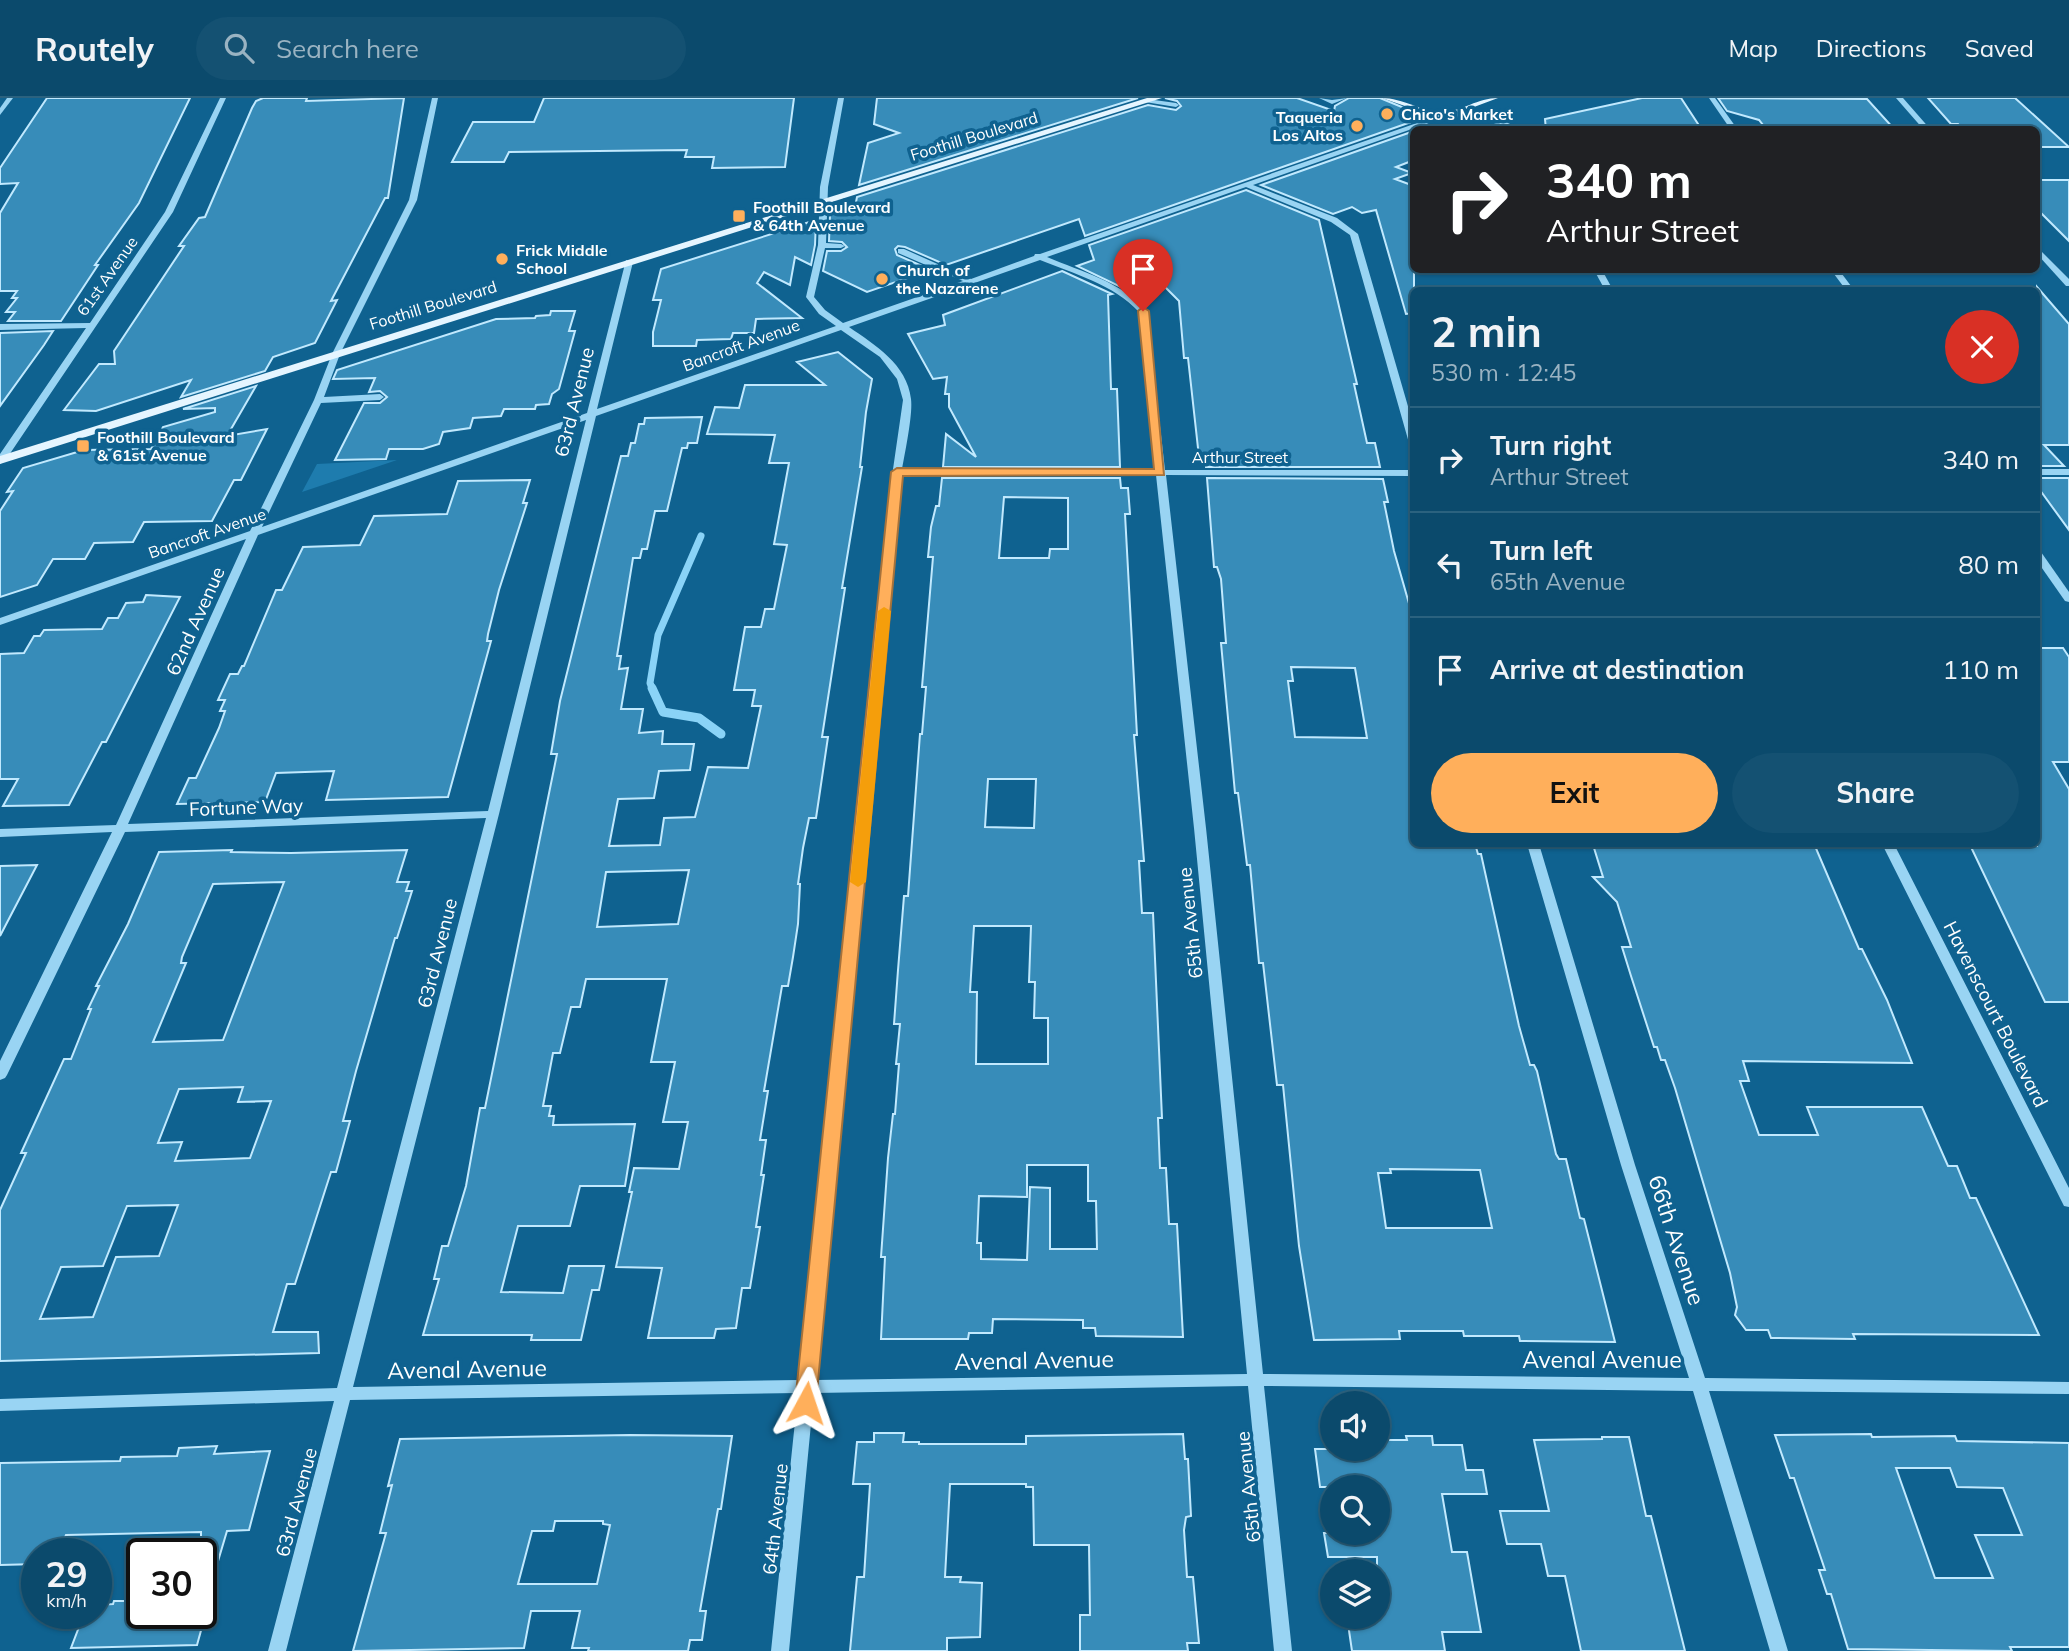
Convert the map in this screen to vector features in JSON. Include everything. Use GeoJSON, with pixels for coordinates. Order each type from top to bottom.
{"type":"FeatureCollection","features":[{"type":"Feature","properties":{"kind":"main road"},"geometry":{"type":"LineString","coordinates":[[1387,98],[1442,116]]}},
{"type":"Feature","properties":{"kind":"main road","name":"Bancroft Avenue"},"geometry":{"type":"LineString","coordinates":[[1442,116],[1493,98]]}},
{"type":"Feature","properties":{"kind":"main road","name":"Foothill Boulevard"},"geometry":{"type":"LineString","coordinates":[[1,460],[1152,100]]}},
{"type":"Feature","properties":{"kind":"street"},"geometry":{"type":"LineString","coordinates":[[0,113],[10,98]]}},
{"type":"Feature","properties":{"kind":"street","name":"61st Avenue"},"geometry":{"type":"LineString","coordinates":[[1,460],[169,212],[223,98]]}},
{"type":"Feature","properties":{"kind":"street","name":"62nd Avenue"},"geometry":{"type":"LineString","coordinates":[[0,1075],[120,829],[254,533],[318,400],[336,354],[413,200],[435,98]]}},
{"type":"Feature","properties":{"kind":"street","name":"64th Avenue"},"geometry":{"type":"LineString","coordinates":[[780,1651],[897,472],[907,400],[901,379],[883,355],[822,312],[810,297],[822,246],[823,201],[841,98]]}},
{"type":"Feature","properties":{"kind":"street"},"geometry":{"type":"LineString","coordinates":[[1322,98],[1332,102],[1344,98]]}},
{"type":"Feature","properties":{"kind":"street"},"geometry":{"type":"LineString","coordinates":[[1712,98],[1732,126]]}},
{"type":"Feature","properties":{"kind":"street"},"geometry":{"type":"LineString","coordinates":[[1899,98],[1924,126]]}},
{"type":"Feature","properties":{"kind":"street"},"geometry":{"type":"LineString","coordinates":[[1152,100],[1176,105]]}},
{"type":"Feature","properties":{"kind":"street"},"geometry":{"type":"LineString","coordinates":[[1436,126],[1435,124],[1442,116],[1465,113],[1483,115],[1509,126]]}},
{"type":"Feature","properties":{"kind":"street","name":"Bancroft Avenue"},"geometry":{"type":"LineString","coordinates":[[1413,126],[1442,116]]}},
{"type":"Feature","properties":{"kind":"street","name":"Bancroft Avenue"},"geometry":{"type":"LineString","coordinates":[[0,622],[1410,127]]}},
{"type":"Feature","properties":{"kind":"street"},"geometry":{"type":"LineString","coordinates":[[1245,184],[1334,220],[1354,234],[1410,429]]}},
{"type":"Feature","properties":{"kind":"street"},"geometry":{"type":"LineString","coordinates":[[822,246],[841,246]]}},
{"type":"Feature","properties":{"kind":"street"},"geometry":{"type":"LineString","coordinates":[[901,251],[969,281]]}},
{"type":"Feature","properties":{"kind":"street"},"geometry":{"type":"LineString","coordinates":[[2040,252],[2069,284]]}},
{"type":"Feature","properties":{"kind":"street","name":"65th Avenue"},"geometry":{"type":"LineString","coordinates":[[1038,256],[1122,293],[1136,302],[1143,311],[1257,1380],[1283,1651]]}},
{"type":"Feature","properties":{"kind":"street","name":"63rd Avenue"},"geometry":{"type":"LineString","coordinates":[[277,1651],[493,814],[629,262]]}},
{"type":"Feature","properties":{"kind":"street"},"geometry":{"type":"LineString","coordinates":[[0,327],[90,325]]}},
{"type":"Feature","properties":{"kind":"street"},"geometry":{"type":"LineString","coordinates":[[318,400],[380,397]]}},
{"type":"Feature","properties":{"kind":"street","name":"Arthur Street"},"geometry":{"type":"LineString","coordinates":[[897,472],[1410,472]]}},
{"type":"Feature","properties":{"kind":"street"},"geometry":{"type":"LineString","coordinates":[[2040,472],[2069,472]]}},
{"type":"Feature","properties":{"kind":"street"},"geometry":{"type":"LineString","coordinates":[[2040,558],[2069,599]]}},
{"type":"Feature","properties":{"kind":"street","name":"Fortune Way"},"geometry":{"type":"LineString","coordinates":[[0,832],[493,814]]}},
{"type":"Feature","properties":{"kind":"street","name":"66th Avenue"},"geometry":{"type":"LineString","coordinates":[[1535,847],[1628,1165],[1699,1383],[1779,1651]]}},
{"type":"Feature","properties":{"kind":"street","name":"Havenscourt Boulevard"},"geometry":{"type":"LineString","coordinates":[[1890,847],[2069,1202]]}},
{"type":"Feature","properties":{"kind":"street","name":"Avenal Avenue"},"geometry":{"type":"LineString","coordinates":[[0,1405],[344,1394],[1257,1380],[2069,1388]]}},
{"type":"Feature","properties":{"kind":"shaded area"},"geometry":{"type":"Polygon","coordinates":[[[397,460],[302,492],[317,464],[397,460]]]}},
{"type":"Feature","properties":{"kind":"building"},"geometry":{"type":"Polygon","coordinates":[[[47,98],[190,98],[139,203],[95,265],[98,265],[61,321],[8,321],[15,312],[6,312],[17,298],[12,298],[17,291],[0,291],[0,213],[18,183],[0,184],[0,168],[47,98]]]}},
{"type":"Feature","properties":{"kind":"building"},"geometry":{"type":"Polygon","coordinates":[[[263,98],[307,98],[306,101],[404,98],[388,198],[385,198],[331,301],[337,300],[315,343],[273,357],[265,371],[181,397],[191,380],[96,411],[64,410],[99,364],[115,364],[114,351],[184,246],[179,246],[199,218],[205,217],[252,108],[256,101],[263,98]]]}},
{"type":"Feature","properties":{"kind":"building"},"geometry":{"type":"Polygon","coordinates":[[[544,98],[794,98],[785,167],[712,168],[714,157],[685,157],[687,150],[509,152],[504,162],[452,162],[473,122],[534,122],[544,98]]]}},
{"type":"Feature","properties":{"kind":"building"},"geometry":{"type":"Polygon","coordinates":[[[877,98],[1138,98],[859,185],[868,143],[899,133],[874,124],[877,98]]]}},
{"type":"Feature","properties":{"kind":"building"},"geometry":{"type":"Polygon","coordinates":[[[1165,98],[1297,98],[1334,111],[1335,106],[1349,98],[1380,98],[1414,112],[1414,121],[1085,236],[1079,219],[946,265],[898,246],[895,249],[897,255],[931,270],[867,292],[823,271],[827,251],[841,251],[847,247],[842,242],[829,241],[830,215],[855,207],[857,197],[1148,105],[1176,110],[1181,106],[1177,101],[1165,98]]]}},
{"type":"Feature","properties":{"kind":"building"},"geometry":{"type":"Polygon","coordinates":[[[1642,98],[1681,98],[1699,126],[1546,126],[1545,119],[1642,98]]]}},
{"type":"Feature","properties":{"kind":"building"},"geometry":{"type":"Polygon","coordinates":[[[1718,98],[1867,99],[1891,126],[1764,126],[1759,120],[1727,111],[1718,98]]]}},
{"type":"Feature","properties":{"kind":"building"},"geometry":{"type":"Polygon","coordinates":[[[1928,98],[2015,98],[2069,147],[2040,147],[2040,126],[1951,124],[1928,98]]]}},
{"type":"Feature","properties":{"kind":"building"},"geometry":{"type":"Polygon","coordinates":[[[1410,132],[1410,162],[1396,167],[1410,174],[1395,179],[1410,185],[1410,273],[1414,273],[1414,287],[1410,287],[1410,314],[1406,314],[1376,210],[1362,213],[1352,207],[1333,214],[1261,185],[1410,132]]]}},
{"type":"Feature","properties":{"kind":"building"},"geometry":{"type":"Polygon","coordinates":[[[2040,180],[2069,180],[2069,241],[2040,212],[2040,180]]]}},
{"type":"Feature","properties":{"kind":"building"},"geometry":{"type":"Polygon","coordinates":[[[1246,190],[1319,220],[1357,384],[1354,384],[1367,443],[1375,443],[1380,467],[1206,467],[1205,457],[1199,457],[1188,358],[1184,358],[1179,301],[1156,278],[1125,289],[1077,266],[1094,260],[1089,245],[1246,190]]]}},
{"type":"Feature","properties":{"kind":"building"},"geometry":{"type":"Polygon","coordinates":[[[816,220],[811,265],[795,257],[790,285],[764,272],[757,283],[802,318],[756,319],[754,333],[733,333],[731,339],[697,340],[696,346],[653,346],[653,332],[661,300],[653,300],[661,269],[816,220]]]}},
{"type":"Feature","properties":{"kind":"building"},"geometry":{"type":"Polygon","coordinates":[[[1062,271],[1112,294],[1108,295],[1111,389],[1117,389],[1120,467],[943,467],[946,434],[976,457],[949,407],[949,394],[945,394],[947,377],[933,379],[908,334],[945,325],[943,315],[1062,271]]]}},
{"type":"Feature","properties":{"kind":"building"},"geometry":{"type":"Polygon","coordinates":[[[2040,290],[2069,324],[2069,445],[2044,445],[2064,466],[2040,466],[2040,290]]]}},
{"type":"Feature","properties":{"kind":"building"},"geometry":{"type":"Polygon","coordinates":[[[551,311],[575,311],[569,331],[575,331],[559,389],[552,394],[549,404],[536,405],[535,409],[504,409],[501,416],[473,418],[470,428],[443,432],[439,444],[423,449],[389,449],[386,459],[335,460],[364,403],[380,403],[387,397],[380,391],[369,392],[375,378],[333,379],[337,370],[496,319],[535,318],[550,315],[551,311]]]}},
{"type":"Feature","properties":{"kind":"building"},"geometry":{"type":"Polygon","coordinates":[[[53,331],[44,345],[0,406],[0,333],[53,331]]]}},
{"type":"Feature","properties":{"kind":"building"},"geometry":{"type":"Polygon","coordinates":[[[838,352],[872,379],[866,412],[862,467],[822,737],[828,737],[816,818],[809,818],[803,848],[793,957],[788,986],[782,986],[764,1091],[768,1091],[760,1140],[766,1140],[761,1175],[764,1175],[756,1227],[760,1227],[750,1288],[742,1288],[736,1328],[716,1329],[714,1338],[648,1338],[662,1268],[616,1267],[632,1192],[629,1192],[634,1168],[679,1169],[688,1122],[663,1122],[675,1062],[651,1062],[667,979],[586,979],[580,1007],[571,1007],[560,1053],[553,1053],[543,1106],[551,1106],[549,1116],[554,1116],[553,1125],[635,1124],[625,1186],[580,1186],[570,1226],[518,1226],[501,1292],[563,1293],[569,1266],[604,1266],[599,1290],[592,1290],[581,1340],[531,1340],[532,1335],[423,1335],[439,1279],[434,1279],[442,1246],[448,1246],[466,1186],[480,1108],[485,1108],[557,754],[551,754],[560,701],[621,456],[628,456],[631,443],[635,443],[639,424],[644,424],[645,418],[702,417],[697,443],[688,443],[687,448],[682,448],[667,511],[655,511],[647,549],[642,549],[640,558],[633,558],[617,656],[621,656],[619,669],[628,668],[621,709],[643,709],[639,733],[663,731],[662,744],[694,744],[690,770],[659,771],[654,798],[618,799],[609,846],[660,845],[664,818],[695,817],[708,767],[748,768],[761,706],[752,706],[755,690],[734,690],[745,627],[761,627],[765,609],[774,609],[787,545],[774,544],[789,463],[769,463],[775,435],[707,434],[715,407],[739,408],[745,385],[825,385],[797,362],[838,352]],[[689,870],[606,872],[597,927],[678,924],[689,870]]]}},
{"type":"Feature","properties":{"kind":"building"},"geometry":{"type":"Polygon","coordinates":[[[256,386],[227,436],[267,429],[241,480],[234,480],[212,521],[144,522],[133,542],[94,543],[85,559],[53,559],[37,585],[0,597],[0,511],[13,491],[7,492],[23,468],[84,450],[151,449],[163,427],[215,412],[215,408],[183,409],[256,386]]]}},
{"type":"Feature","properties":{"kind":"building"},"geometry":{"type":"Polygon","coordinates":[[[942,478],[1120,478],[1121,488],[1128,488],[1130,514],[1125,514],[1137,735],[1134,735],[1144,861],[1139,861],[1142,913],[1153,913],[1162,1118],[1158,1118],[1160,1168],[1166,1168],[1169,1224],[1177,1224],[1183,1337],[1096,1336],[1095,1328],[1083,1328],[1083,1320],[993,1319],[992,1333],[969,1333],[968,1339],[881,1339],[885,1257],[881,1257],[888,1158],[899,1064],[896,1064],[900,1024],[894,1024],[904,896],[908,896],[926,687],[922,687],[933,557],[928,557],[931,527],[936,506],[939,506],[942,478]],[[1004,497],[999,558],[1049,558],[1050,549],[1068,549],[1068,498],[1004,497]],[[988,779],[985,827],[1034,828],[1036,779],[988,779]],[[974,926],[970,992],[977,992],[976,1064],[1048,1064],[1048,1018],[1034,1018],[1035,982],[1029,982],[1031,926],[974,926]],[[1027,1165],[1027,1197],[979,1196],[977,1243],[981,1243],[981,1259],[1027,1260],[1030,1187],[1050,1188],[1050,1249],[1097,1249],[1096,1201],[1088,1201],[1088,1165],[1027,1165]]]}},
{"type":"Feature","properties":{"kind":"building"},"geometry":{"type":"Polygon","coordinates":[[[1207,478],[1383,479],[1388,502],[1384,502],[1394,551],[1410,607],[1410,847],[1476,847],[1478,854],[1481,854],[1519,1026],[1530,1065],[1534,1065],[1537,1071],[1556,1154],[1559,1159],[1566,1159],[1615,1342],[1520,1341],[1519,1336],[1464,1336],[1463,1331],[1399,1331],[1400,1339],[1314,1340],[1299,1246],[1283,1085],[1277,1085],[1263,963],[1259,963],[1250,865],[1247,865],[1238,793],[1235,793],[1221,643],[1226,643],[1221,579],[1217,567],[1214,567],[1207,478]],[[1291,667],[1293,681],[1288,681],[1295,737],[1367,738],[1355,668],[1291,667]],[[1390,1169],[1391,1173],[1378,1173],[1386,1228],[1492,1228],[1480,1170],[1390,1169]]]}},
{"type":"Feature","properties":{"kind":"building"},"geometry":{"type":"Polygon","coordinates":[[[2040,478],[2069,478],[2069,530],[2040,490],[2040,478]]]}},
{"type":"Feature","properties":{"kind":"building"},"geometry":{"type":"Polygon","coordinates":[[[530,480],[523,503],[527,503],[499,590],[488,634],[487,641],[491,641],[448,797],[326,800],[334,771],[276,773],[265,802],[177,804],[189,778],[196,778],[219,728],[225,711],[220,711],[225,700],[218,700],[230,674],[238,674],[244,666],[276,590],[282,590],[303,547],[360,545],[374,516],[447,514],[458,481],[530,480]]]}},
{"type":"Feature","properties":{"kind":"building"},"geometry":{"type":"Polygon","coordinates":[[[146,595],[180,597],[106,742],[102,742],[69,805],[3,806],[18,779],[0,779],[0,654],[24,653],[34,636],[40,636],[44,630],[102,629],[108,618],[118,618],[126,603],[143,602],[146,595]]]}},
{"type":"Feature","properties":{"kind":"building"},"geometry":{"type":"Polygon","coordinates":[[[2040,648],[2063,648],[2069,657],[2069,762],[2053,762],[2069,789],[2069,1002],[2045,1002],[1971,847],[2040,847],[2040,648]]]}},
{"type":"Feature","properties":{"kind":"building"},"geometry":{"type":"Polygon","coordinates":[[[1815,847],[1859,949],[1862,949],[1887,1000],[1912,1063],[1743,1061],[1749,1081],[1740,1081],[1759,1135],[1818,1135],[1807,1107],[1922,1107],[1948,1166],[1957,1166],[1970,1198],[1976,1198],[2039,1335],[1853,1334],[1855,1339],[1771,1338],[1768,1330],[1746,1330],[1735,1315],[1737,1307],[1730,1273],[1675,1088],[1665,1060],[1661,1060],[1657,1047],[1654,1047],[1622,947],[1631,947],[1617,902],[1593,877],[1603,877],[1594,848],[1815,847]]]}},
{"type":"Feature","properties":{"kind":"building"},"geometry":{"type":"Polygon","coordinates":[[[407,850],[397,882],[409,882],[406,891],[412,891],[395,938],[356,1071],[343,1121],[350,1121],[336,1172],[331,1172],[295,1284],[287,1284],[273,1332],[318,1332],[319,1353],[0,1361],[0,1210],[26,1153],[21,1153],[64,1059],[71,1059],[99,986],[96,986],[128,924],[159,852],[407,850]],[[284,882],[213,884],[182,957],[181,963],[186,963],[153,1042],[223,1040],[284,882]],[[243,1087],[179,1089],[158,1143],[182,1142],[175,1161],[250,1158],[271,1101],[238,1102],[243,1087]],[[178,1205],[127,1206],[103,1266],[61,1267],[40,1319],[93,1317],[116,1257],[159,1256],[178,1205]]]}},
{"type":"Feature","properties":{"kind":"building"},"geometry":{"type":"Polygon","coordinates":[[[37,865],[0,936],[0,866],[37,865]]]}},
{"type":"Feature","properties":{"kind":"building"},"geometry":{"type":"Polygon","coordinates":[[[874,1433],[904,1433],[903,1442],[919,1444],[1026,1444],[1026,1436],[1183,1434],[1185,1459],[1188,1459],[1191,1516],[1186,1517],[1184,1530],[1187,1577],[1193,1577],[1199,1643],[1187,1643],[1188,1651],[1080,1651],[1080,1615],[1090,1615],[1089,1545],[1034,1545],[1033,1487],[1026,1487],[1026,1484],[950,1484],[945,1577],[961,1577],[960,1582],[982,1583],[980,1637],[947,1638],[947,1651],[850,1651],[857,1577],[864,1577],[870,1484],[853,1484],[857,1442],[874,1442],[874,1433]]]}},
{"type":"Feature","properties":{"kind":"building"},"geometry":{"type":"Polygon","coordinates":[[[1775,1435],[1955,1436],[1957,1441],[2069,1443],[2069,1647],[2010,1647],[2012,1651],[1848,1649],[1831,1594],[1827,1594],[1819,1570],[1825,1570],[1794,1478],[1790,1478],[1775,1435]],[[1896,1468],[1935,1578],[1993,1578],[1975,1535],[2022,1535],[2003,1488],[1957,1487],[1950,1468],[1896,1468]]]}},
{"type":"Feature","properties":{"kind":"building"},"geometry":{"type":"Polygon","coordinates":[[[732,1436],[721,1509],[718,1509],[700,1611],[706,1611],[702,1640],[690,1640],[688,1651],[588,1651],[589,1648],[572,1648],[580,1611],[531,1611],[524,1648],[353,1651],[386,1533],[380,1533],[400,1439],[732,1436]],[[555,1521],[553,1531],[532,1531],[518,1584],[597,1584],[610,1525],[603,1524],[603,1521],[555,1521]]]}},
{"type":"Feature","properties":{"kind":"building"},"geometry":{"type":"Polygon","coordinates":[[[1406,1436],[1432,1436],[1433,1445],[1462,1445],[1466,1470],[1483,1470],[1487,1494],[1442,1494],[1452,1552],[1467,1552],[1481,1632],[1442,1632],[1445,1651],[1352,1651],[1349,1629],[1390,1629],[1390,1559],[1328,1557],[1326,1545],[1390,1545],[1390,1475],[1320,1475],[1320,1487],[1315,1449],[1320,1449],[1320,1461],[1390,1461],[1390,1440],[1407,1440],[1406,1436]]]}},
{"type":"Feature","properties":{"kind":"building"},"geometry":{"type":"Polygon","coordinates":[[[1629,1437],[1646,1516],[1651,1516],[1685,1651],[1581,1651],[1565,1576],[1548,1576],[1541,1544],[1507,1544],[1500,1511],[1549,1511],[1534,1440],[1629,1437]]]}},
{"type":"Feature","properties":{"kind":"building"},"geometry":{"type":"Polygon","coordinates":[[[217,1446],[214,1454],[270,1451],[249,1530],[227,1531],[217,1564],[217,1538],[201,1538],[201,1532],[21,1538],[21,1564],[0,1565],[0,1463],[120,1461],[121,1457],[177,1456],[179,1448],[217,1446]]]}},
{"type":"Feature","properties":{"kind":"building"},"geometry":{"type":"Polygon","coordinates":[[[114,1601],[126,1601],[126,1629],[201,1629],[197,1645],[71,1648],[78,1629],[112,1629],[114,1601]]]}},
{"type":"Feature","properties":{"kind":"waterway"},"geometry":{"type":"LineString","coordinates":[[653,690],[650,683],[658,635],[701,536]]}},
{"type":"Feature","properties":{"kind":"waterway"},"geometry":{"type":"LineString","coordinates":[[652,688],[663,712],[699,718],[721,734]]}},
{"type":"Feature","properties":{"kind":"slow traffic"},"geometry":{"type":"LineString","coordinates":[[858,882],[884,611]]}},
{"type":"Feature","properties":{"kind":"place","name":"Chico's Market"},"geometry":{"type":"Point","coordinates":[1387,114]}},
{"type":"Feature","properties":{"kind":"place","name":"Taqueria Los Altos"},"geometry":{"type":"Point","coordinates":[1357,126]}},
{"type":"Feature","properties":{"kind":"place","name":"Foothill Boulevard & 64th Avenue"},"geometry":{"type":"Point","coordinates":[739,216]}},
{"type":"Feature","properties":{"kind":"place","name":"Frick Middle School"},"geometry":{"type":"Point","coordinates":[502,259]}},
{"type":"Feature","properties":{"kind":"place","name":"Church of the Nazarene"},"geometry":{"type":"Point","coordinates":[882,279]}},
{"type":"Feature","properties":{"kind":"place","name":"Foothill Boulevard & 61st Avenue"},"geometry":{"type":"Point","coordinates":[83,446]}},
{"type":"Feature","properties":{"kind":"route"},"geometry":{"type":"LineString","coordinates":[[806,1403],[897,472],[1160,473],[1143,311]]}}]}
